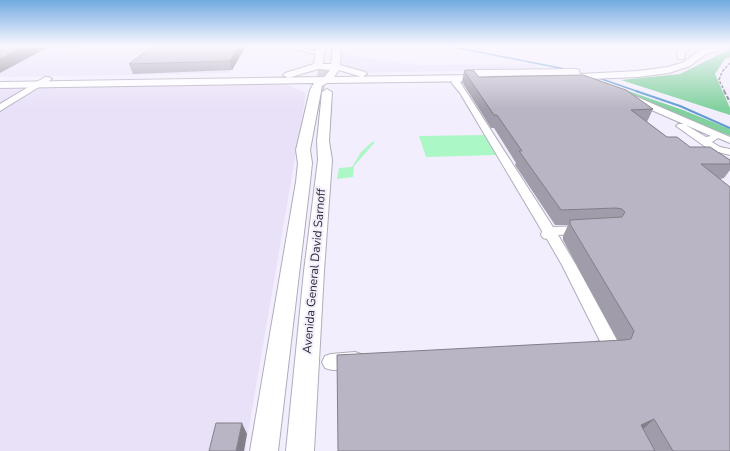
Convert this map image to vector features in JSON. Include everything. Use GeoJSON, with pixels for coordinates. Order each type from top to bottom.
{"type":"FeatureCollection","features":[{"type":"Feature","properties":{"kind":"main road"},"geometry":{"type":"LineString","coordinates":[[324,67],[326,78]]}},
{"type":"Feature","properties":{"kind":"main road","name":"Avenida General David Sarnoff"},"geometry":{"type":"LineString","coordinates":[[300,451],[314,271],[325,160],[323,141],[326,67]]}},
{"type":"Feature","properties":{"kind":"main road","name":"Avenida General David Sarnoff"},"geometry":{"type":"LineString","coordinates":[[264,451],[305,163],[303,150],[326,78],[328,67]]}},
{"type":"Feature","properties":{"kind":"main road"},"geometry":{"type":"LineString","coordinates":[[326,78],[330,67]]}},
{"type":"Feature","properties":{"kind":"main road"},"geometry":{"type":"LineString","coordinates":[[439,76],[466,96],[564,75],[626,73],[652,67]]}},
{"type":"Feature","properties":{"kind":"main road"},"geometry":{"type":"LineString","coordinates":[[0,80],[564,75],[656,72],[680,67]]}},
{"type":"Feature","properties":{"kind":"main road"},"geometry":{"type":"LineString","coordinates":[[0,85],[366,77]]}},
{"type":"Feature","properties":{"kind":"main road"},"geometry":{"type":"LineString","coordinates":[[288,78],[366,77]]}},
{"type":"Feature","properties":{"kind":"street"},"geometry":{"type":"LineString","coordinates":[[564,75],[593,86]]}},
{"type":"Feature","properties":{"kind":"street"},"geometry":{"type":"LineString","coordinates":[[0,108],[48,79]]}},
{"type":"Feature","properties":{"kind":"street"},"geometry":{"type":"LineString","coordinates":[[730,140],[654,106],[616,94],[683,126],[730,159]]}},
{"type":"Feature","properties":{"kind":"street"},"geometry":{"type":"LineString","coordinates":[[466,96],[569,266],[612,347],[589,348]]}},
{"type":"Feature","properties":{"kind":"street"},"geometry":{"type":"LineString","coordinates":[[730,140],[713,138],[707,139],[710,145],[730,152]]}},
{"type":"Feature","properties":{"kind":"street"},"geometry":{"type":"LineString","coordinates":[[549,234],[593,230]]}},
{"type":"Feature","properties":{"kind":"street"},"geometry":{"type":"LineString","coordinates":[[330,362],[370,360]]}},
{"type":"Feature","properties":{"kind":"shaded area"},"geometry":{"type":"Polygon","coordinates":[[[0,67],[233,67],[229,73],[0,77],[0,67]]]}},
{"type":"Feature","properties":{"kind":"shaded area"},"geometry":{"type":"Polygon","coordinates":[[[350,67],[539,67],[541,69],[367,73],[350,67]]]}},
{"type":"Feature","properties":{"kind":"shaded area"},"geometry":{"type":"Polygon","coordinates":[[[286,84],[306,93],[245,451],[0,451],[0,87],[286,84]]]}},
{"type":"Feature","properties":{"kind":"green space"},"geometry":{"type":"Polygon","coordinates":[[[694,67],[720,67],[715,74],[730,108],[730,115],[621,80],[680,74],[694,67]]]}},
{"type":"Feature","properties":{"kind":"green space"},"geometry":{"type":"Polygon","coordinates":[[[587,79],[594,79],[683,110],[730,129],[730,136],[587,79]]]}},
{"type":"Feature","properties":{"kind":"green space"},"geometry":{"type":"Polygon","coordinates":[[[484,135],[497,155],[426,157],[419,136],[484,135]]]}},
{"type":"Feature","properties":{"kind":"green space"},"geometry":{"type":"Polygon","coordinates":[[[372,142],[375,142],[354,166],[353,177],[337,179],[339,168],[352,167],[361,152],[372,142]]]}},
{"type":"Feature","properties":{"kind":"building"},"geometry":{"type":"Polygon","coordinates":[[[473,70],[479,77],[583,75],[626,90],[653,109],[631,110],[667,137],[677,137],[690,147],[710,147],[730,160],[730,164],[701,164],[730,187],[730,451],[673,451],[654,419],[641,425],[655,451],[338,451],[337,355],[624,340],[631,339],[634,331],[570,224],[570,220],[622,217],[625,212],[622,209],[616,208],[561,210],[519,151],[522,151],[497,115],[494,115],[464,71],[473,70]]]}},
{"type":"Feature","properties":{"kind":"building"},"geometry":{"type":"Polygon","coordinates":[[[216,423],[242,423],[236,451],[209,451],[216,423]]]}},
{"type":"Feature","properties":{"kind":"waterway"},"geometry":{"type":"LineString","coordinates":[[555,67],[570,70]]}},
{"type":"Feature","properties":{"kind":"waterway"},"geometry":{"type":"LineString","coordinates":[[596,77],[639,92]]}},
{"type":"Feature","properties":{"kind":"waterway"},"geometry":{"type":"LineString","coordinates":[[636,91],[680,106],[730,128]]}},
{"type":"Feature","properties":{"kind":"tunnel"},"geometry":{"type":"LineString","coordinates":[[319,92],[323,67]]}},
{"type":"Feature","properties":{"kind":"railway"},"geometry":{"type":"LineString","coordinates":[[725,92],[719,80],[722,72],[726,67]]}},
{"type":"Feature","properties":{"kind":"railway"},"geometry":{"type":"LineString","coordinates":[[724,91],[730,102]]}}]}
